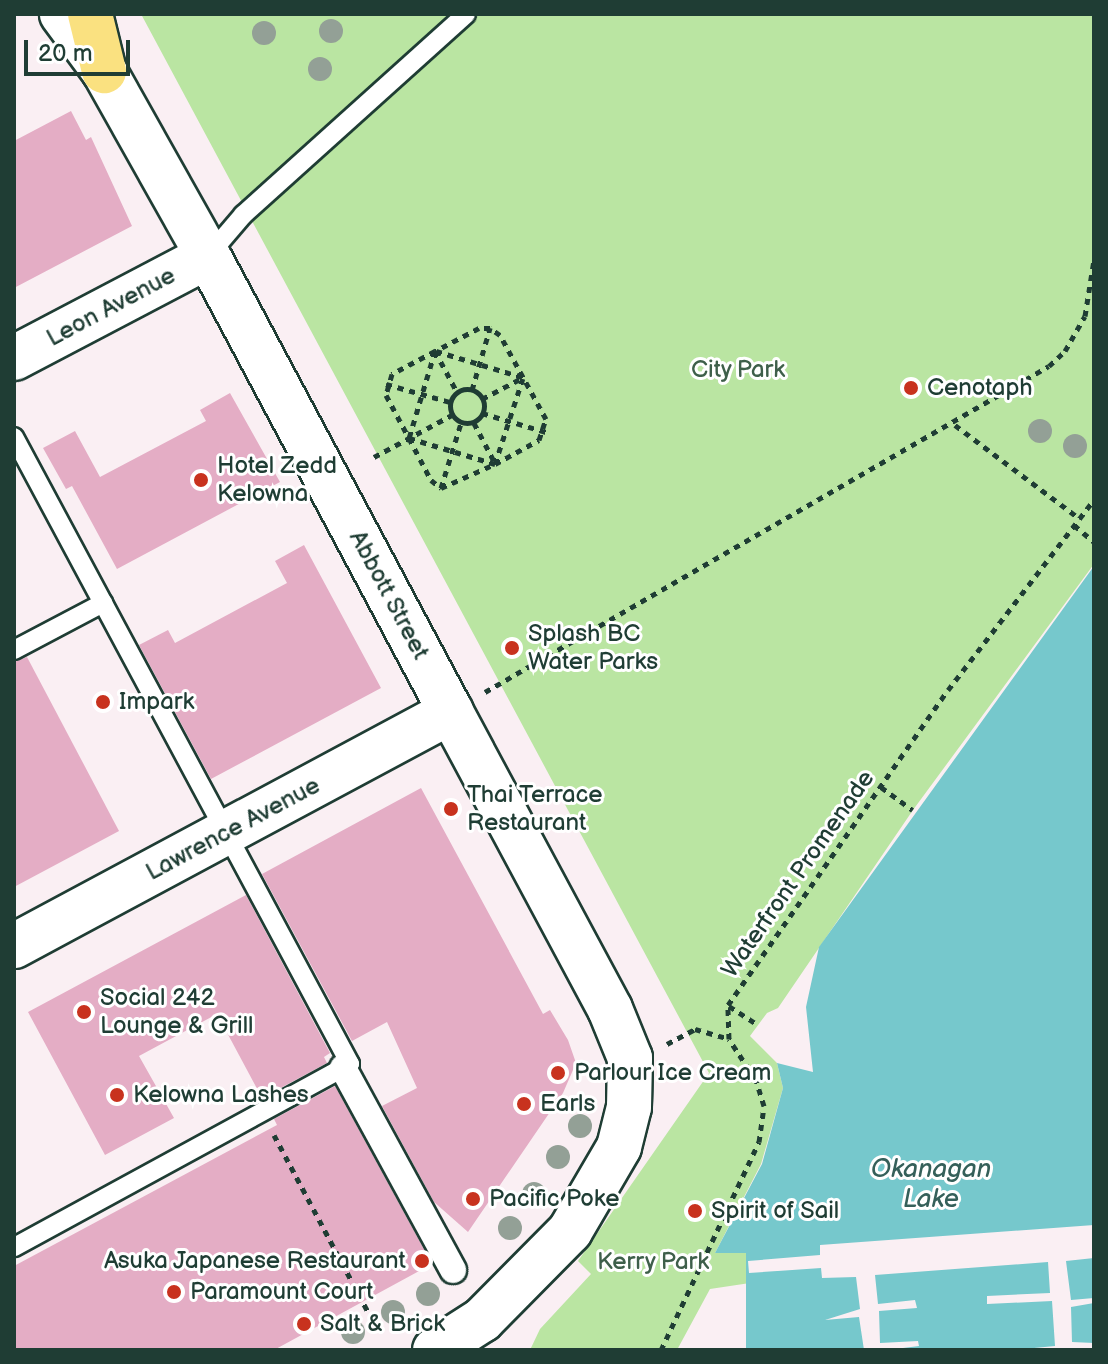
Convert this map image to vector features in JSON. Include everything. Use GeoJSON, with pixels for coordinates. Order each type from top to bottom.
{"type":"FeatureCollection","features":[{"type":"Feature","properties":{"kind":"highway"},"geometry":{"type":"LineString","coordinates":[[90,14],[104,71]]}},
{"type":"Feature","properties":{"kind":"main road","name":"Abbott Street"},"geometry":{"type":"LineString","coordinates":[[62,14],[104,71],[208,256],[610,1009],[643,1054]]}},
{"type":"Feature","properties":{"kind":"main road","name":"Leon Avenue"},"geometry":{"type":"LineString","coordinates":[[14,358],[208,256]]}},
{"type":"Feature","properties":{"kind":"main road","name":"Lawrence Avenue"},"geometry":{"type":"LineString","coordinates":[[14,946],[451,712]]}},
{"type":"Feature","properties":{"kind":"main road"},"geometry":{"type":"LineString","coordinates":[[435,1350],[482,1320],[570,1231],[619,1147],[643,1054]]}},
{"type":"Feature","properties":{"kind":"street"},"geometry":{"type":"LineString","coordinates":[[343,1068],[453,1270]]}},
{"type":"Feature","properties":{"kind":"lane"},"geometry":{"type":"LineString","coordinates":[[208,256],[243,215],[466,14]]}},
{"type":"Feature","properties":{"kind":"lane"},"geometry":{"type":"LineString","coordinates":[[14,437],[350,1064],[14,1247]]}},
{"type":"Feature","properties":{"kind":"lane"},"geometry":{"type":"LineString","coordinates":[[14,650],[103,603]]}},
{"type":"Feature","properties":{"kind":"path"},"geometry":{"type":"LineString","coordinates":[[451,712],[955,425],[1065,351],[1085,316],[1094,260]]}},
{"type":"Feature","properties":{"kind":"path"},"geometry":{"type":"LineString","coordinates":[[441,488],[386,395],[386,384],[392,374],[435,351],[479,328],[490,328],[500,335],[546,419],[546,432]]}},
{"type":"Feature","properties":{"kind":"path"},"geometry":{"type":"LineString","coordinates":[[472,390],[490,328]]}},
{"type":"Feature","properties":{"kind":"path"},"geometry":{"type":"LineString","coordinates":[[435,351],[523,378]]}},
{"type":"Feature","properties":{"kind":"path"},"geometry":{"type":"LineString","coordinates":[[435,351],[457,392]]}},
{"type":"Feature","properties":{"kind":"path"},"geometry":{"type":"LineString","coordinates":[[409,438],[435,351]]}},
{"type":"Feature","properties":{"kind":"path"},"geometry":{"type":"LineString","coordinates":[[482,399],[523,378]]}},
{"type":"Feature","properties":{"kind":"path"},"geometry":{"type":"LineString","coordinates":[[495,464],[523,378]]}},
{"type":"Feature","properties":{"kind":"path"},"geometry":{"type":"LineString","coordinates":[[386,384],[450,402]]}},
{"type":"Feature","properties":{"kind":"path"},"geometry":{"type":"LineString","coordinates":[[472,390],[482,399],[482,413],[474,422],[461,423],[452,415],[450,402],[457,392],[472,390]]}},
{"type":"Feature","properties":{"kind":"path"},"geometry":{"type":"LineString","coordinates":[[482,413],[546,432]]}},
{"type":"Feature","properties":{"kind":"path"},"geometry":{"type":"LineString","coordinates":[[374,457],[452,415]]}},
{"type":"Feature","properties":{"kind":"path"},"geometry":{"type":"LineString","coordinates":[[474,422],[495,464]]}},
{"type":"Feature","properties":{"kind":"path"},"geometry":{"type":"LineString","coordinates":[[441,488],[461,423]]}},
{"type":"Feature","properties":{"kind":"path"},"geometry":{"type":"LineString","coordinates":[[955,425],[1080,519]]}},
{"type":"Feature","properties":{"kind":"path"},"geometry":{"type":"LineString","coordinates":[[441,488],[495,464],[546,432]]}},
{"type":"Feature","properties":{"kind":"path"},"geometry":{"type":"LineString","coordinates":[[409,438],[495,464]]}},
{"type":"Feature","properties":{"kind":"path","name":"Waterfront Promenade"},"geometry":{"type":"LineString","coordinates":[[729,1039],[728,1005],[881,787],[1094,500]]}},
{"type":"Feature","properties":{"kind":"path"},"geometry":{"type":"LineString","coordinates":[[1074,525],[1094,542]]}},
{"type":"Feature","properties":{"kind":"path"},"geometry":{"type":"LineString","coordinates":[[881,787],[913,810]]}},
{"type":"Feature","properties":{"kind":"path"},"geometry":{"type":"LineString","coordinates":[[728,1005],[758,1025]]}},
{"type":"Feature","properties":{"kind":"path"},"geometry":{"type":"LineString","coordinates":[[643,1054],[695,1029],[729,1039],[756,1080],[764,1106],[759,1142],[661,1350]]}},
{"type":"Feature","properties":{"kind":"path"},"geometry":{"type":"LineString","coordinates":[[262,1113],[369,1314]]}},
{"type":"Feature","properties":{"kind":"green space","name":"City Park"},"geometry":{"type":"Polygon","coordinates":[[[141,14],[1094,14],[1094,564],[913,810],[778,1008],[767,1013],[750,1036],[777,1063],[783,1088],[761,1164],[715,1253],[746,1252],[750,1283],[710,1289],[677,1350],[530,1350],[540,1329],[591,1274],[578,1261],[709,1073],[141,14]]]}},
{"type":"Feature","properties":{"kind":"water","name":"Okanagan Lake"},"geometry":{"type":"Polygon","coordinates":[[[1094,566],[1094,1350],[746,1350],[746,1253],[715,1253],[762,1164],[783,1088],[777,1063],[813,1072],[806,1007],[819,947],[1094,566]]]}},
{"type":"Feature","properties":{"kind":"pier"},"geometry":{"type":"Polygon","coordinates":[[[1094,1225],[1094,1258],[1066,1261],[1071,1300],[1094,1298],[1094,1303],[1071,1307],[1072,1342],[1094,1343],[1094,1348],[1014,1350],[1055,1346],[1052,1301],[987,1304],[987,1296],[1050,1293],[1048,1262],[875,1275],[878,1304],[915,1300],[917,1308],[879,1311],[880,1343],[918,1341],[919,1346],[887,1350],[864,1350],[859,1317],[825,1320],[860,1309],[856,1277],[822,1278],[821,1268],[749,1273],[748,1261],[820,1255],[820,1245],[1094,1225]]]}},
{"type":"Feature","properties":{"kind":"building"},"geometry":{"type":"Polygon","coordinates":[[[71,111],[86,140],[91,137],[132,226],[14,288],[14,141],[71,111]]]}},
{"type":"Feature","properties":{"kind":"building"},"geometry":{"type":"Polygon","coordinates":[[[230,393],[280,482],[117,569],[72,486],[66,489],[43,448],[75,431],[100,477],[206,421],[200,410],[230,393]]]}},
{"type":"Feature","properties":{"kind":"building"},"geometry":{"type":"Polygon","coordinates":[[[304,545],[381,688],[211,779],[139,645],[168,630],[175,643],[287,583],[275,561],[304,545]]]}},
{"type":"Feature","properties":{"kind":"building"},"geometry":{"type":"Polygon","coordinates":[[[27,657],[119,831],[14,887],[14,662],[27,657]]]}},
{"type":"Feature","properties":{"kind":"building"},"geometry":{"type":"Polygon","coordinates":[[[421,788],[543,1014],[550,1010],[568,1040],[576,1063],[563,1093],[468,1232],[434,1202],[382,1106],[417,1088],[387,1022],[352,1041],[262,874],[421,788]]]}},
{"type":"Feature","properties":{"kind":"building"},"geometry":{"type":"Polygon","coordinates":[[[246,895],[330,1053],[324,1057],[327,1063],[262,1098],[217,1014],[139,1056],[174,1118],[105,1155],[28,1012],[246,895]]]}},
{"type":"Feature","properties":{"kind":"building"},"geometry":{"type":"Polygon","coordinates":[[[335,1086],[432,1264],[274,1350],[14,1350],[14,1266],[277,1125],[274,1119],[335,1086]]]}},
{"type":"Feature","properties":{"kind":"place","name":"Cenotaph"},"geometry":{"type":"Point","coordinates":[911,388]}},
{"type":"Feature","properties":{"kind":"place","name":"Hotel Zedd Kelowna"},"geometry":{"type":"Point","coordinates":[201,480]}},
{"type":"Feature","properties":{"kind":"place","name":"Splash BC Water Parks"},"geometry":{"type":"Point","coordinates":[512,648]}},
{"type":"Feature","properties":{"kind":"place","name":"Impark"},"geometry":{"type":"Point","coordinates":[103,702]}},
{"type":"Feature","properties":{"kind":"place","name":"Thai Terrace Restaurant"},"geometry":{"type":"Point","coordinates":[451,809]}},
{"type":"Feature","properties":{"kind":"place","name":"Social 242 Lounge & Grill"},"geometry":{"type":"Point","coordinates":[84,1012]}},
{"type":"Feature","properties":{"kind":"place","name":"Parlour Ice Cream"},"geometry":{"type":"Point","coordinates":[558,1073]}},
{"type":"Feature","properties":{"kind":"place","name":"Kelowna Lashes"},"geometry":{"type":"Point","coordinates":[117,1095]}},
{"type":"Feature","properties":{"kind":"place","name":"Earls"},"geometry":{"type":"Point","coordinates":[524,1104]}},
{"type":"Feature","properties":{"kind":"place","name":"Pacific Poke"},"geometry":{"type":"Point","coordinates":[473,1199]}},
{"type":"Feature","properties":{"kind":"place","name":"Spirit of Sail"},"geometry":{"type":"Point","coordinates":[695,1211]}},
{"type":"Feature","properties":{"kind":"place","name":"Asuka Japanese Restaurant"},"geometry":{"type":"Point","coordinates":[422,1261]}},
{"type":"Feature","properties":{"kind":"place","name":"Paramount Court"},"geometry":{"type":"Point","coordinates":[174,1292]}},
{"type":"Feature","properties":{"kind":"place","name":"Salt & Brick"},"geometry":{"type":"Point","coordinates":[304,1324]}},
{"type":"Feature","properties":{"kind":"park label","name":"Kerry Park"},"geometry":{"type":"Point","coordinates":[653,1262]}}]}
